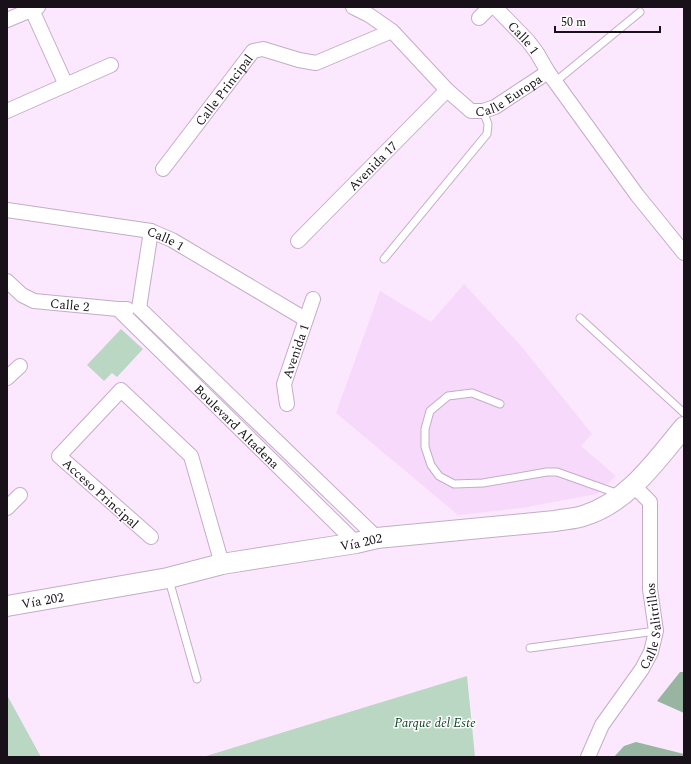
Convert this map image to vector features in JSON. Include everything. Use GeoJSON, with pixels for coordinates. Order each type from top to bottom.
{"type":"FeatureCollection","features":[{"type":"Feature","properties":{"kind":"main road","name":"Vía 202"},"geometry":{"type":"LineString","coordinates":[[7,606],[168,578],[222,564],[356,543],[377,538],[562,520],[583,516],[608,506],[628,490],[656,462],[684,427]]}},
{"type":"Feature","properties":{"kind":"street","name":"Calle Europa"},"geometry":{"type":"LineString","coordinates":[[353,7],[369,15],[392,31],[447,90],[471,111],[482,111],[494,107],[551,77],[637,195],[684,252]]}},
{"type":"Feature","properties":{"kind":"street"},"geometry":{"type":"LineString","coordinates":[[479,18],[490,7]]}},
{"type":"Feature","properties":{"kind":"street","name":"Calle 1"},"geometry":{"type":"LineString","coordinates":[[495,7],[528,41],[551,77]]}},
{"type":"Feature","properties":{"kind":"street"},"geometry":{"type":"LineString","coordinates":[[7,20],[35,8],[66,85]]}},
{"type":"Feature","properties":{"kind":"street","name":"Calle Principal"},"geometry":{"type":"LineString","coordinates":[[163,168],[253,51],[263,49],[316,63],[392,31]]}},
{"type":"Feature","properties":{"kind":"street"},"geometry":{"type":"LineString","coordinates":[[7,111],[111,65]]}},
{"type":"Feature","properties":{"kind":"street","name":"Avenida 17"},"geometry":{"type":"LineString","coordinates":[[298,241],[447,90]]}},
{"type":"Feature","properties":{"kind":"street","name":"Calle 1"},"geometry":{"type":"LineString","coordinates":[[7,210],[151,230],[172,240],[305,319]]}},
{"type":"Feature","properties":{"kind":"street"},"geometry":{"type":"LineString","coordinates":[[139,308],[151,230]]}},
{"type":"Feature","properties":{"kind":"street","name":"Calle 2"},"geometry":{"type":"LineString","coordinates":[[7,281],[22,295],[34,301],[118,309],[139,308]]}},
{"type":"Feature","properties":{"kind":"street","name":"Avenida 1"},"geometry":{"type":"LineString","coordinates":[[287,404],[284,384],[313,299]]}},
{"type":"Feature","properties":{"kind":"street","name":"Boulevard Altadena"},"geometry":{"type":"LineString","coordinates":[[139,308],[377,538]]}},
{"type":"Feature","properties":{"kind":"street","name":"Boulevard Altadena"},"geometry":{"type":"LineString","coordinates":[[118,309],[356,543]]}},
{"type":"Feature","properties":{"kind":"street"},"geometry":{"type":"LineString","coordinates":[[7,378],[20,366]]}},
{"type":"Feature","properties":{"kind":"street"},"geometry":{"type":"LineString","coordinates":[[212,401],[223,389]]}},
{"type":"Feature","properties":{"kind":"street","name":"Acceso Principal"},"geometry":{"type":"LineString","coordinates":[[150,537],[60,456],[121,390],[191,456],[222,564]]}},
{"type":"Feature","properties":{"kind":"street"},"geometry":{"type":"LineString","coordinates":[[292,480],[304,468]]}},
{"type":"Feature","properties":{"kind":"street","name":"Calle Salitrillos"},"geometry":{"type":"LineString","coordinates":[[588,757],[602,725],[642,669],[651,652],[656,631],[650,589],[650,502],[628,490]]}},
{"type":"Feature","properties":{"kind":"street"},"geometry":{"type":"LineString","coordinates":[[7,508],[20,495]]}},
{"type":"Feature","properties":{"kind":"lane"},"geometry":{"type":"LineString","coordinates":[[551,77],[640,12]]}},
{"type":"Feature","properties":{"kind":"lane"},"geometry":{"type":"LineString","coordinates":[[384,259],[487,134],[488,124],[482,111]]}},
{"type":"Feature","properties":{"kind":"lane"},"geometry":{"type":"LineString","coordinates":[[580,318],[684,413]]}},
{"type":"Feature","properties":{"kind":"lane"},"geometry":{"type":"LineString","coordinates":[[500,404],[472,393],[448,396],[430,411],[425,430],[425,447],[431,465],[439,476],[454,484],[483,483],[547,472],[558,472],[628,490]]}},
{"type":"Feature","properties":{"kind":"lane"},"geometry":{"type":"LineString","coordinates":[[168,578],[197,679]]}},
{"type":"Feature","properties":{"kind":"lane"},"geometry":{"type":"LineString","coordinates":[[530,648],[656,631]]}},
{"type":"Feature","properties":{"kind":"shaded area"},"geometry":{"type":"Polygon","coordinates":[[[464,284],[521,346],[592,434],[581,446],[616,476],[597,494],[522,508],[458,515],[336,413],[380,291],[431,322],[464,284]]]}},
{"type":"Feature","properties":{"kind":"green space"},"geometry":{"type":"Polygon","coordinates":[[[121,329],[143,349],[117,377],[112,373],[104,381],[87,365],[121,329]]]}},
{"type":"Feature","properties":{"kind":"green space"},"geometry":{"type":"Polygon","coordinates":[[[680,672],[684,672],[684,713],[657,701],[680,672]]]}},
{"type":"Feature","properties":{"kind":"green space","name":"Parque del Este"},"geometry":{"type":"Polygon","coordinates":[[[467,676],[475,757],[203,757],[467,676]]]}},
{"type":"Feature","properties":{"kind":"green space"},"geometry":{"type":"Polygon","coordinates":[[[7,695],[41,757],[7,757],[7,695]]]}},
{"type":"Feature","properties":{"kind":"green space"},"geometry":{"type":"Polygon","coordinates":[[[636,742],[684,754],[684,757],[614,757],[624,746],[636,742]]]}}]}
